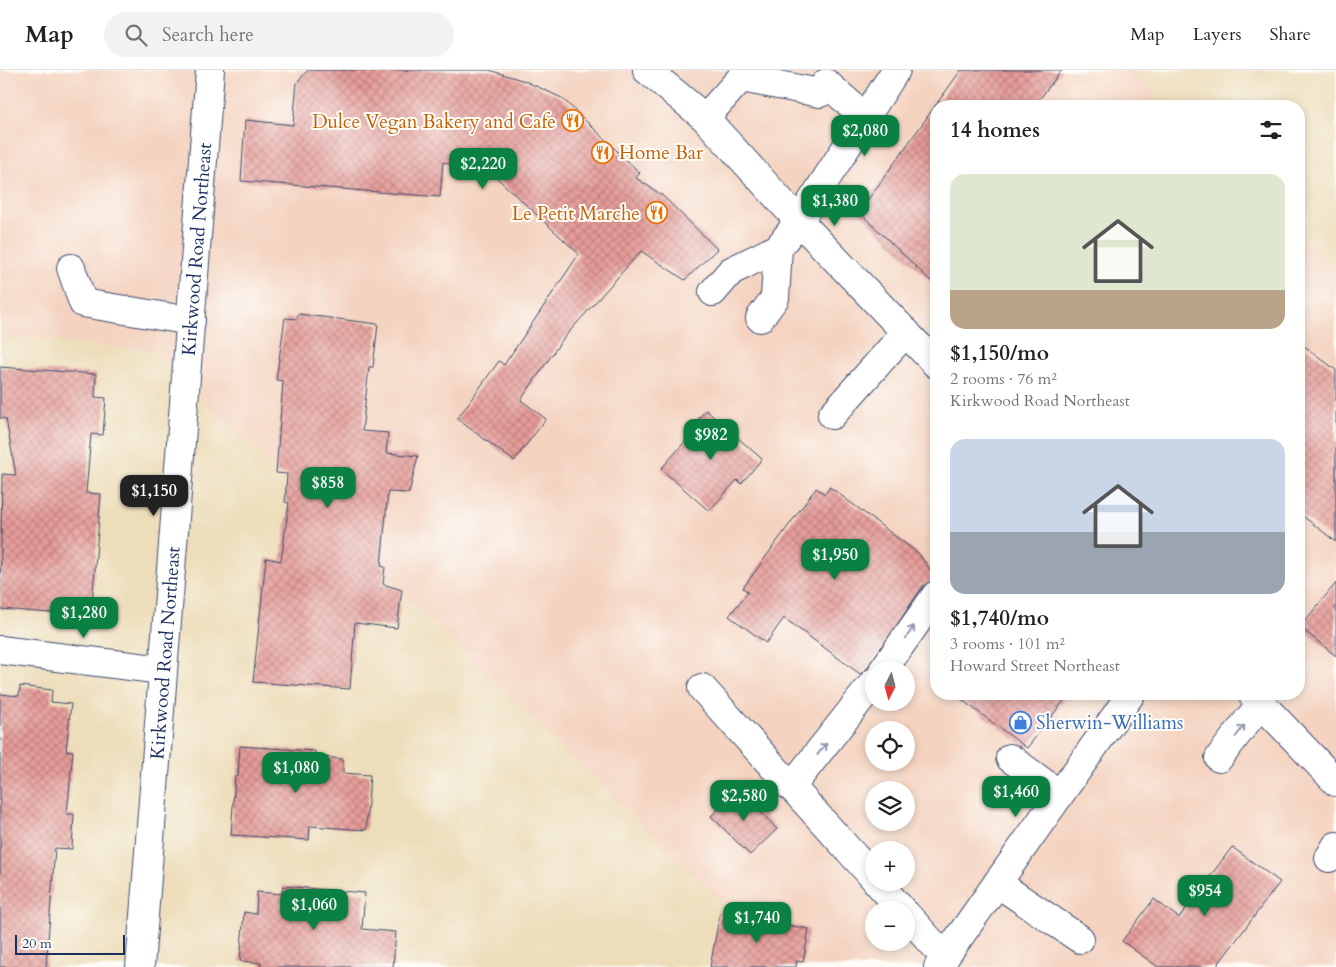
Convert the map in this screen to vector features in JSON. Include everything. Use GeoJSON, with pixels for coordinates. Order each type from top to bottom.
{"type":"FeatureCollection","features":[{"type":"Feature","properties":{"kind":"street","name":"Kirkwood Road Northeast"},"geometry":{"type":"LineString","coordinates":[[140,967],[210,70]]}},
{"type":"Feature","properties":{"kind":"street"},"geometry":{"type":"LineString","coordinates":[[647,70],[705,118],[799,221],[930,358]]}},
{"type":"Feature","properties":{"kind":"street"},"geometry":{"type":"LineString","coordinates":[[679,70],[705,118]]}},
{"type":"Feature","properties":{"kind":"street"},"geometry":{"type":"LineString","coordinates":[[712,292],[731,271],[778,248],[799,221],[896,70]]}},
{"type":"Feature","properties":{"kind":"street"},"geometry":{"type":"LineString","coordinates":[[705,118],[741,78],[820,93],[830,76],[865,117]]}},
{"type":"Feature","properties":{"kind":"street"},"geometry":{"type":"LineString","coordinates":[[760,318],[775,298],[778,248]]}},
{"type":"Feature","properties":{"kind":"street"},"geometry":{"type":"LineString","coordinates":[[72,268],[83,303],[191,321]]}},
{"type":"Feature","properties":{"kind":"street"},"geometry":{"type":"LineString","coordinates":[[832,415],[906,332]]}},
{"type":"Feature","properties":{"kind":"street"},"geometry":{"type":"LineString","coordinates":[[889,661],[930,603]]}},
{"type":"Feature","properties":{"kind":"street"},"geometry":{"type":"LineString","coordinates":[[0,650],[163,670]]}},
{"type":"Feature","properties":{"kind":"street"},"geometry":{"type":"LineString","coordinates":[[702,688],[865,868]]}},
{"type":"Feature","properties":{"kind":"street"},"geometry":{"type":"LineString","coordinates":[[791,788],[865,693]]}},
{"type":"Feature","properties":{"kind":"street"},"geometry":{"type":"LineString","coordinates":[[915,926],[941,962],[1126,700]]}},
{"type":"Feature","properties":{"kind":"street"},"geometry":{"type":"LineString","coordinates":[[1219,758],[1255,700]]}},
{"type":"Feature","properties":{"kind":"street"},"geometry":{"type":"LineString","coordinates":[[1258,700],[1336,782]]}},
{"type":"Feature","properties":{"kind":"street"},"geometry":{"type":"LineString","coordinates":[[1010,758],[1059,794]]}},
{"type":"Feature","properties":{"kind":"street"},"geometry":{"type":"LineString","coordinates":[[997,883],[1080,939]]}},
{"type":"Feature","properties":{"kind":"street"},"geometry":{"type":"LineString","coordinates":[[886,891],[894,901]]}},
{"type":"Feature","properties":{"kind":"shaded area"},"geometry":{"type":"Polygon","coordinates":[[[0,70],[1129,70],[1161,100],[930,100],[930,700],[1305,700],[1305,240],[1336,270],[1336,967],[788,967],[153,351],[0,335],[0,70]]]}},
{"type":"Feature","properties":{"kind":"building"},"geometry":{"type":"Polygon","coordinates":[[[308,70],[489,70],[525,81],[562,98],[640,173],[636,178],[663,196],[717,249],[685,280],[641,251],[562,340],[521,400],[546,419],[514,461],[457,419],[499,361],[504,365],[579,254],[496,177],[443,162],[440,197],[241,181],[245,120],[293,125],[297,82],[308,70]]]}},
{"type":"Feature","properties":{"kind":"building"},"geometry":{"type":"Polygon","coordinates":[[[961,70],[1062,70],[1039,100],[939,100],[961,70]]]}},
{"type":"Feature","properties":{"kind":"building"},"geometry":{"type":"Polygon","coordinates":[[[930,113],[930,280],[859,212],[930,113]]]}},
{"type":"Feature","properties":{"kind":"building"},"geometry":{"type":"Polygon","coordinates":[[[298,314],[378,324],[373,367],[369,367],[362,431],[388,433],[386,453],[418,456],[409,493],[388,492],[381,566],[385,567],[383,584],[402,590],[397,628],[355,623],[350,689],[253,682],[266,558],[281,561],[289,503],[285,502],[287,474],[276,473],[283,381],[276,380],[285,318],[297,319],[298,314]]]}},
{"type":"Feature","properties":{"kind":"building"},"geometry":{"type":"Polygon","coordinates":[[[1305,347],[1336,370],[1336,542],[1305,518],[1305,347]]]}},
{"type":"Feature","properties":{"kind":"building"},"geometry":{"type":"Polygon","coordinates":[[[0,367],[96,374],[95,397],[106,398],[103,435],[91,434],[86,493],[101,494],[92,605],[78,604],[77,615],[0,609],[2,474],[16,475],[6,419],[0,418],[0,367]]]}},
{"type":"Feature","properties":{"kind":"building"},"geometry":{"type":"Polygon","coordinates":[[[706,410],[762,459],[741,484],[737,480],[709,511],[661,469],[689,437],[685,434],[706,410]]]}},
{"type":"Feature","properties":{"kind":"building"},"geometry":{"type":"Polygon","coordinates":[[[830,487],[919,554],[930,570],[930,582],[923,586],[873,661],[865,661],[865,670],[860,674],[784,618],[766,643],[729,616],[748,592],[743,588],[816,488],[825,494],[830,487]]]}},
{"type":"Feature","properties":{"kind":"building"},"geometry":{"type":"Polygon","coordinates":[[[1336,583],[1336,656],[1305,631],[1305,621],[1336,583]]]}},
{"type":"Feature","properties":{"kind":"building"},"geometry":{"type":"Polygon","coordinates":[[[20,686],[52,690],[51,702],[71,704],[66,751],[73,751],[67,814],[74,814],[72,849],[55,848],[46,967],[0,967],[0,694],[19,696],[20,686]]]}},
{"type":"Feature","properties":{"kind":"building","name":"Sherwin-Williams"},"geometry":{"type":"Polygon","coordinates":[[[962,700],[1064,700],[1027,748],[962,700]]]}},
{"type":"Feature","properties":{"kind":"building"},"geometry":{"type":"Polygon","coordinates":[[[240,746],[315,751],[315,756],[343,759],[343,773],[370,775],[366,830],[310,826],[309,840],[231,835],[235,776],[238,777],[240,746]]]}},
{"type":"Feature","properties":{"kind":"building"},"geometry":{"type":"Polygon","coordinates":[[[739,789],[777,829],[750,855],[711,816],[739,789]]]}},
{"type":"Feature","properties":{"kind":"building"},"geometry":{"type":"Polygon","coordinates":[[[1232,847],[1280,882],[1216,967],[1158,967],[1122,941],[1154,899],[1179,918],[1232,847]]]}},
{"type":"Feature","properties":{"kind":"building"},"geometry":{"type":"Polygon","coordinates":[[[283,886],[365,893],[362,929],[396,932],[393,967],[260,967],[261,963],[240,961],[244,912],[256,914],[257,892],[282,894],[283,886]]]}},
{"type":"Feature","properties":{"kind":"building"},"geometry":{"type":"Polygon","coordinates":[[[720,913],[809,929],[803,962],[797,961],[796,967],[710,967],[720,913]]]}},
{"type":"Feature","properties":{"kind":"place","name":"Dulce Vegan Bakery and Cafe"},"geometry":{"type":"Point","coordinates":[572,121]}},
{"type":"Feature","properties":{"kind":"place","name":"Home Bar"},"geometry":{"type":"Point","coordinates":[603,152]}},
{"type":"Feature","properties":{"kind":"place","name":"Le Petit Marche"},"geometry":{"type":"Point","coordinates":[656,213]}},
{"type":"Feature","properties":{"kind":"place","name":"Sherwin-Williams"},"geometry":{"type":"Point","coordinates":[1020,722]}}]}
